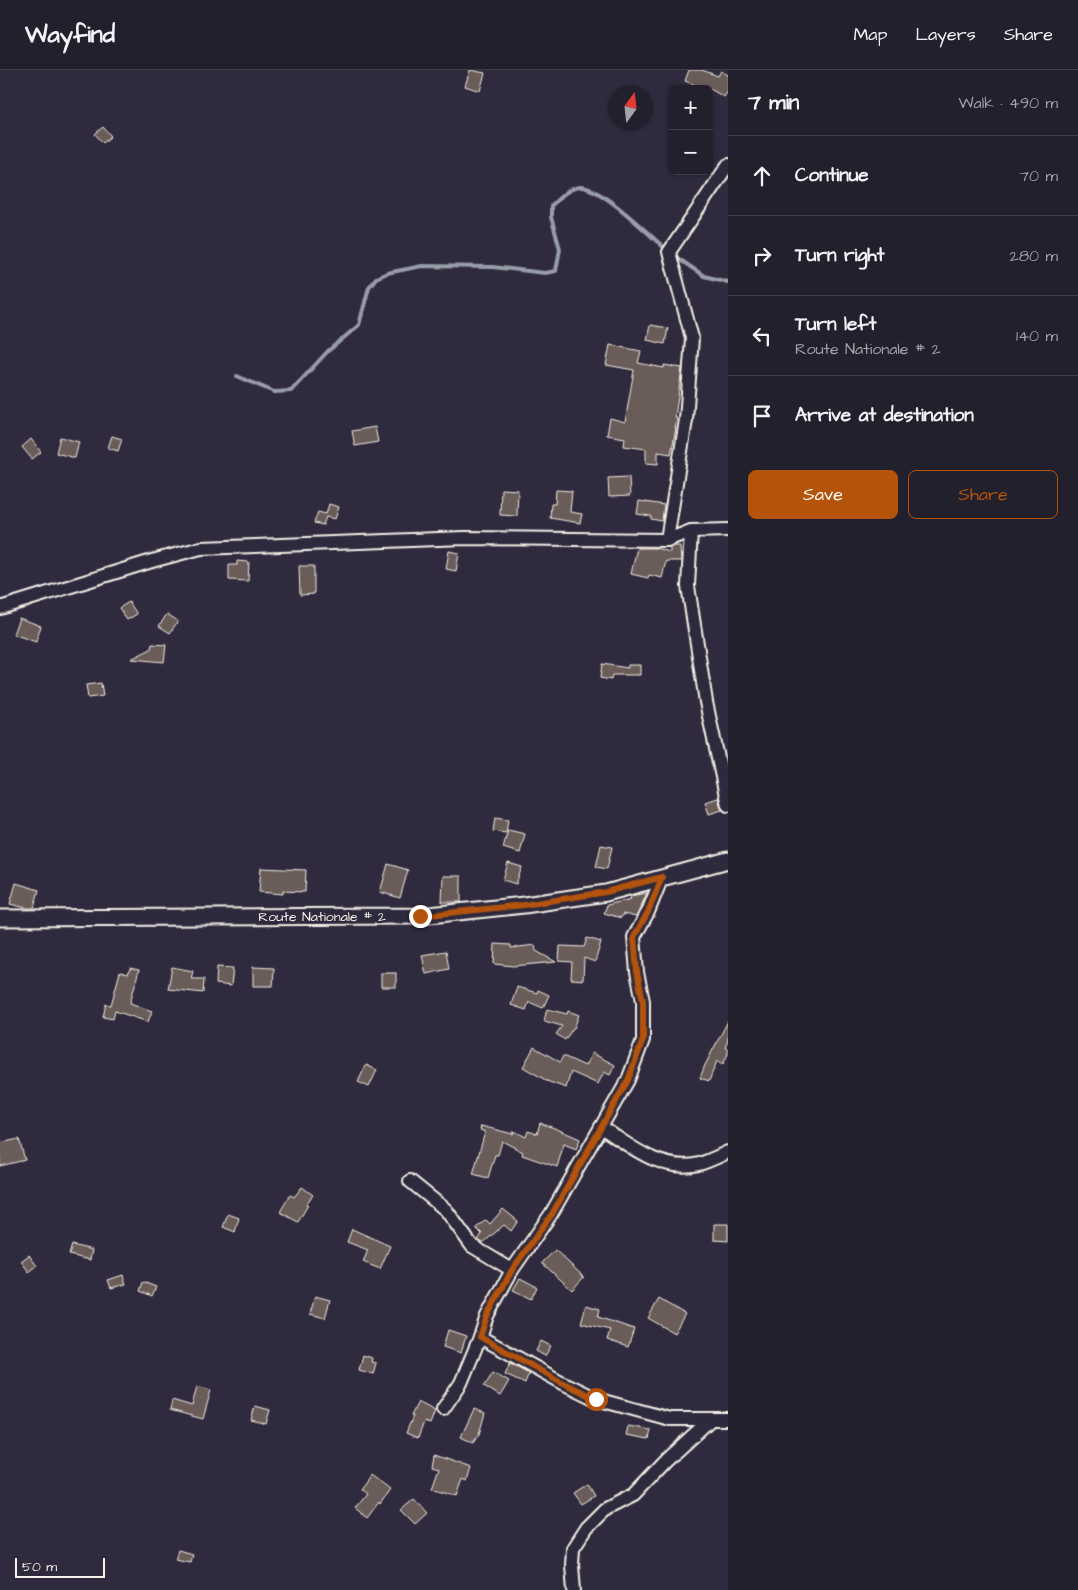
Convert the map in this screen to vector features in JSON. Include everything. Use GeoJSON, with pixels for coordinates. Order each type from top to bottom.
{"type":"FeatureCollection","features":[{"type":"Feature","properties":{"kind":"main road","name":"Route Nationale # 2"},"geometry":{"type":"LineString","coordinates":[[0,918],[420,916],[524,905],[606,892],[728,860]]}},
{"type":"Feature","properties":{"kind":"street"},"geometry":{"type":"LineString","coordinates":[[667,540],[686,420],[692,338],[669,252],[728,165]]}},
{"type":"Feature","properties":{"kind":"street"},"geometry":{"type":"LineString","coordinates":[[0,608],[152,561],[201,548],[464,538],[667,540],[691,532],[728,530]]}},
{"type":"Feature","properties":{"kind":"street"},"geometry":{"type":"LineString","coordinates":[[691,532],[688,586],[706,702],[728,805]]}},
{"type":"Feature","properties":{"kind":"street"},"geometry":{"type":"LineString","coordinates":[[443,1409],[461,1383],[487,1316],[512,1270],[552,1214],[628,1080],[643,1040],[643,1001],[637,972],[634,937],[648,912],[662,877]]}},
{"type":"Feature","properties":{"kind":"street"},"geometry":{"type":"LineString","coordinates":[[601,1127],[645,1155],[672,1166],[699,1164],[728,1152]]}},
{"type":"Feature","properties":{"kind":"street"},"geometry":{"type":"LineString","coordinates":[[410,1182],[446,1210],[472,1246],[512,1270]]}},
{"type":"Feature","properties":{"kind":"street"},"geometry":{"type":"LineString","coordinates":[[480,1337],[596,1399],[670,1419],[728,1419]]}},
{"type":"Feature","properties":{"kind":"street"},"geometry":{"type":"LineString","coordinates":[[574,1590],[573,1548],[586,1528],[605,1509],[633,1495],[666,1460],[711,1419]]}},
{"type":"Feature","properties":{"kind":"building"},"geometry":{"type":"Polygon","coordinates":[[[470,70],[485,73],[480,91],[465,86],[470,70]]]}},
{"type":"Feature","properties":{"kind":"building"},"geometry":{"type":"Polygon","coordinates":[[[689,70],[702,70],[718,76],[721,71],[728,75],[728,91],[724,97],[713,91],[713,85],[695,85],[685,81],[689,70]]]}},
{"type":"Feature","properties":{"kind":"building"},"geometry":{"type":"Polygon","coordinates":[[[103,127],[111,136],[103,143],[95,134],[103,127]]]}},
{"type":"Feature","properties":{"kind":"building"},"geometry":{"type":"Polygon","coordinates":[[[650,325],[668,328],[665,344],[647,340],[650,325]]]}},
{"type":"Feature","properties":{"kind":"building"},"geometry":{"type":"Polygon","coordinates":[[[610,345],[641,351],[638,363],[664,368],[664,365],[682,368],[675,418],[677,418],[676,428],[671,454],[658,452],[658,464],[646,463],[646,449],[624,446],[625,438],[607,435],[610,418],[625,422],[634,370],[606,365],[610,345]]]}},
{"type":"Feature","properties":{"kind":"building"},"geometry":{"type":"Polygon","coordinates":[[[375,427],[378,442],[355,446],[352,431],[375,427]]]}},
{"type":"Feature","properties":{"kind":"building"},"geometry":{"type":"Polygon","coordinates":[[[112,436],[122,439],[118,451],[108,448],[112,436]]]}},
{"type":"Feature","properties":{"kind":"building"},"geometry":{"type":"Polygon","coordinates":[[[60,437],[79,442],[75,458],[56,453],[60,437]]]}},
{"type":"Feature","properties":{"kind":"building"},"geometry":{"type":"Polygon","coordinates":[[[31,439],[41,452],[32,459],[22,447],[31,439]]]}},
{"type":"Feature","properties":{"kind":"building"},"geometry":{"type":"Polygon","coordinates":[[[629,477],[630,496],[609,497],[608,478],[629,477]]]}},
{"type":"Feature","properties":{"kind":"building"},"geometry":{"type":"Polygon","coordinates":[[[501,489],[518,490],[517,516],[500,515],[501,489]]]}},
{"type":"Feature","properties":{"kind":"building"},"geometry":{"type":"Polygon","coordinates":[[[556,490],[572,491],[570,512],[582,514],[580,523],[550,518],[551,504],[555,504],[556,490]]]}},
{"type":"Feature","properties":{"kind":"building"},"geometry":{"type":"Polygon","coordinates":[[[639,501],[664,505],[662,521],[651,519],[651,516],[637,514],[639,501]]]}},
{"type":"Feature","properties":{"kind":"building"},"geometry":{"type":"Polygon","coordinates":[[[329,504],[339,507],[335,519],[326,517],[323,525],[314,523],[318,512],[326,514],[329,504]]]}},
{"type":"Feature","properties":{"kind":"building"},"geometry":{"type":"Polygon","coordinates":[[[680,546],[681,561],[666,561],[662,578],[649,575],[648,578],[631,574],[637,548],[655,548],[670,552],[670,548],[680,546]]]}},
{"type":"Feature","properties":{"kind":"building"},"geometry":{"type":"Polygon","coordinates":[[[449,551],[459,553],[456,571],[446,569],[449,551]]]}},
{"type":"Feature","properties":{"kind":"building"},"geometry":{"type":"Polygon","coordinates":[[[237,561],[249,562],[248,581],[229,580],[229,565],[237,565],[237,561]]]}},
{"type":"Feature","properties":{"kind":"building"},"geometry":{"type":"Polygon","coordinates":[[[299,566],[314,566],[314,594],[300,595],[299,566]]]}},
{"type":"Feature","properties":{"kind":"building"},"geometry":{"type":"Polygon","coordinates":[[[129,602],[137,614],[127,620],[119,608],[129,602]]]}},
{"type":"Feature","properties":{"kind":"building"},"geometry":{"type":"Polygon","coordinates":[[[167,614],[178,621],[170,633],[159,626],[167,614]]]}},
{"type":"Feature","properties":{"kind":"building"},"geometry":{"type":"Polygon","coordinates":[[[19,618],[41,626],[36,642],[13,634],[19,618]]]}},
{"type":"Feature","properties":{"kind":"building"},"geometry":{"type":"Polygon","coordinates":[[[152,644],[166,645],[164,662],[131,659],[151,649],[152,644]]]}},
{"type":"Feature","properties":{"kind":"building"},"geometry":{"type":"Polygon","coordinates":[[[602,664],[628,668],[628,665],[640,665],[640,675],[612,675],[611,680],[600,678],[602,664]]]}},
{"type":"Feature","properties":{"kind":"building"},"geometry":{"type":"Polygon","coordinates":[[[101,683],[103,696],[88,698],[86,685],[101,683]]]}},
{"type":"Feature","properties":{"kind":"building"},"geometry":{"type":"Polygon","coordinates":[[[718,798],[722,810],[709,814],[705,802],[718,798]]]}},
{"type":"Feature","properties":{"kind":"building"},"geometry":{"type":"Polygon","coordinates":[[[495,818],[508,820],[506,833],[493,831],[495,818]]]}},
{"type":"Feature","properties":{"kind":"building"},"geometry":{"type":"Polygon","coordinates":[[[508,830],[525,834],[520,853],[503,848],[508,830]]]}},
{"type":"Feature","properties":{"kind":"building"},"geometry":{"type":"Polygon","coordinates":[[[601,845],[612,847],[607,869],[596,867],[601,845]]]}},
{"type":"Feature","properties":{"kind":"building"},"geometry":{"type":"Polygon","coordinates":[[[508,863],[522,867],[516,884],[503,880],[508,863]]]}},
{"type":"Feature","properties":{"kind":"building"},"geometry":{"type":"Polygon","coordinates":[[[388,864],[408,870],[400,898],[380,892],[388,864]]]}},
{"type":"Feature","properties":{"kind":"building"},"geometry":{"type":"Polygon","coordinates":[[[261,868],[306,870],[305,892],[283,891],[283,894],[259,892],[261,868]]]}},
{"type":"Feature","properties":{"kind":"building"},"geometry":{"type":"Polygon","coordinates":[[[443,876],[461,876],[461,902],[442,902],[443,876]]]}},
{"type":"Feature","properties":{"kind":"building"},"geometry":{"type":"Polygon","coordinates":[[[16,883],[39,890],[34,908],[10,904],[16,883]]]}},
{"type":"Feature","properties":{"kind":"building"},"geometry":{"type":"Polygon","coordinates":[[[647,893],[636,917],[623,914],[621,918],[604,913],[607,905],[631,899],[630,896],[647,893]]]}},
{"type":"Feature","properties":{"kind":"building"},"geometry":{"type":"Polygon","coordinates":[[[587,938],[601,942],[595,962],[584,958],[583,980],[571,979],[572,962],[559,961],[560,946],[584,947],[587,938]]]}},
{"type":"Feature","properties":{"kind":"building"},"geometry":{"type":"Polygon","coordinates":[[[495,944],[511,945],[511,948],[535,945],[536,951],[556,962],[513,966],[494,964],[495,944]]]}},
{"type":"Feature","properties":{"kind":"building"},"geometry":{"type":"Polygon","coordinates":[[[446,951],[449,969],[426,974],[422,955],[446,951]]]}},
{"type":"Feature","properties":{"kind":"building"},"geometry":{"type":"Polygon","coordinates":[[[172,967],[193,971],[191,979],[204,979],[203,993],[168,989],[172,967]]]}},
{"type":"Feature","properties":{"kind":"building"},"geometry":{"type":"Polygon","coordinates":[[[217,967],[233,968],[231,986],[216,984],[217,967]]]}},
{"type":"Feature","properties":{"kind":"building"},"geometry":{"type":"Polygon","coordinates":[[[253,967],[274,968],[273,986],[253,986],[253,967]]]}},
{"type":"Feature","properties":{"kind":"building"},"geometry":{"type":"Polygon","coordinates":[[[130,968],[139,970],[130,1003],[152,1011],[148,1022],[115,1011],[113,1019],[103,1017],[106,1004],[111,1005],[120,972],[128,974],[130,968]]]}},
{"type":"Feature","properties":{"kind":"building"},"geometry":{"type":"Polygon","coordinates":[[[381,973],[396,973],[396,987],[381,987],[381,973]]]}},
{"type":"Feature","properties":{"kind":"building"},"geometry":{"type":"Polygon","coordinates":[[[517,987],[537,993],[538,990],[549,995],[543,1008],[529,1002],[526,1010],[511,1005],[517,987]]]}},
{"type":"Feature","properties":{"kind":"building"},"geometry":{"type":"Polygon","coordinates":[[[547,1009],[567,1014],[568,1011],[579,1015],[574,1028],[565,1040],[556,1034],[562,1026],[544,1021],[547,1009]]]}},
{"type":"Feature","properties":{"kind":"building"},"geometry":{"type":"Polygon","coordinates":[[[728,1021],[728,1040],[725,1048],[728,1049],[728,1054],[723,1064],[717,1061],[709,1081],[700,1078],[705,1065],[728,1021]]]}},
{"type":"Feature","properties":{"kind":"building"},"geometry":{"type":"Polygon","coordinates":[[[534,1047],[560,1062],[563,1056],[585,1066],[592,1053],[615,1065],[610,1075],[604,1072],[598,1084],[571,1072],[566,1088],[544,1080],[523,1067],[534,1047]]]}},
{"type":"Feature","properties":{"kind":"building"},"geometry":{"type":"Polygon","coordinates":[[[366,1065],[377,1070],[369,1087],[358,1082],[366,1065]]]}},
{"type":"Feature","properties":{"kind":"building"},"geometry":{"type":"Polygon","coordinates":[[[540,1123],[580,1139],[576,1149],[564,1144],[557,1167],[522,1155],[523,1152],[502,1141],[498,1155],[495,1155],[488,1178],[473,1174],[485,1132],[480,1130],[481,1126],[513,1134],[514,1131],[526,1137],[528,1131],[537,1134],[540,1123]]]}},
{"type":"Feature","properties":{"kind":"building"},"geometry":{"type":"Polygon","coordinates":[[[19,1139],[25,1160],[0,1166],[0,1143],[19,1139]]]}},
{"type":"Feature","properties":{"kind":"building"},"geometry":{"type":"Polygon","coordinates":[[[302,1187],[313,1195],[306,1204],[308,1205],[298,1222],[280,1212],[290,1195],[294,1197],[302,1187]]]}},
{"type":"Feature","properties":{"kind":"building"},"geometry":{"type":"Polygon","coordinates":[[[503,1209],[518,1221],[511,1231],[504,1225],[483,1243],[478,1240],[482,1234],[476,1228],[486,1220],[490,1224],[503,1209]]]}},
{"type":"Feature","properties":{"kind":"building"},"geometry":{"type":"Polygon","coordinates":[[[228,1214],[239,1218],[235,1232],[223,1227],[228,1214]]]}},
{"type":"Feature","properties":{"kind":"building"},"geometry":{"type":"Polygon","coordinates":[[[714,1224],[728,1224],[728,1241],[714,1240],[714,1224]]]}},
{"type":"Feature","properties":{"kind":"building"},"geometry":{"type":"Polygon","coordinates":[[[352,1229],[390,1246],[380,1269],[363,1262],[368,1250],[347,1242],[352,1229]]]}},
{"type":"Feature","properties":{"kind":"building"},"geometry":{"type":"Polygon","coordinates":[[[72,1245],[92,1250],[90,1260],[69,1255],[72,1245]]]}},
{"type":"Feature","properties":{"kind":"building"},"geometry":{"type":"Polygon","coordinates":[[[555,1250],[584,1277],[572,1290],[542,1263],[555,1250]]]}},
{"type":"Feature","properties":{"kind":"building"},"geometry":{"type":"Polygon","coordinates":[[[29,1255],[37,1266],[29,1272],[21,1261],[29,1255]]]}},
{"type":"Feature","properties":{"kind":"building"},"geometry":{"type":"Polygon","coordinates":[[[123,1275],[126,1284],[111,1288],[108,1280],[123,1275]]]}},
{"type":"Feature","properties":{"kind":"building"},"geometry":{"type":"Polygon","coordinates":[[[520,1278],[537,1287],[531,1299],[513,1290],[520,1278]]]}},
{"type":"Feature","properties":{"kind":"building"},"geometry":{"type":"Polygon","coordinates":[[[143,1282],[156,1287],[152,1296],[140,1291],[143,1282]]]}},
{"type":"Feature","properties":{"kind":"building"},"geometry":{"type":"Polygon","coordinates":[[[315,1296],[330,1300],[325,1318],[310,1314],[315,1296]]]}},
{"type":"Feature","properties":{"kind":"building"},"geometry":{"type":"Polygon","coordinates":[[[659,1299],[685,1314],[674,1333],[648,1318],[659,1299]]]}},
{"type":"Feature","properties":{"kind":"building"},"geometry":{"type":"Polygon","coordinates":[[[586,1305],[600,1309],[598,1317],[634,1329],[628,1347],[607,1340],[610,1330],[581,1323],[586,1305]]]}},
{"type":"Feature","properties":{"kind":"building"},"geometry":{"type":"Polygon","coordinates":[[[448,1330],[466,1336],[461,1353],[443,1347],[448,1330]]]}},
{"type":"Feature","properties":{"kind":"building"},"geometry":{"type":"Polygon","coordinates":[[[541,1341],[551,1346],[545,1356],[536,1351],[541,1341]]]}},
{"type":"Feature","properties":{"kind":"building"},"geometry":{"type":"Polygon","coordinates":[[[363,1355],[372,1358],[371,1362],[376,1363],[373,1374],[359,1370],[363,1355]]]}},
{"type":"Feature","properties":{"kind":"building"},"geometry":{"type":"Polygon","coordinates":[[[510,1363],[529,1373],[525,1383],[505,1374],[510,1363]]]}},
{"type":"Feature","properties":{"kind":"building"},"geometry":{"type":"Polygon","coordinates":[[[493,1372],[509,1381],[500,1396],[484,1386],[493,1372]]]}},
{"type":"Feature","properties":{"kind":"building"},"geometry":{"type":"Polygon","coordinates":[[[197,1386],[211,1390],[203,1419],[170,1410],[172,1400],[192,1406],[197,1386]]]}},
{"type":"Feature","properties":{"kind":"building"},"geometry":{"type":"Polygon","coordinates":[[[418,1402],[435,1411],[430,1424],[424,1422],[418,1438],[406,1433],[418,1402]]]}},
{"type":"Feature","properties":{"kind":"building"},"geometry":{"type":"Polygon","coordinates":[[[255,1406],[270,1410],[266,1424],[251,1420],[255,1406]]]}},
{"type":"Feature","properties":{"kind":"building"},"geometry":{"type":"Polygon","coordinates":[[[474,1409],[485,1413],[479,1434],[473,1443],[461,1437],[474,1409]]]}},
{"type":"Feature","properties":{"kind":"building"},"geometry":{"type":"Polygon","coordinates":[[[628,1426],[651,1430],[649,1439],[626,1435],[628,1426]]]}},
{"type":"Feature","properties":{"kind":"building"},"geometry":{"type":"Polygon","coordinates":[[[434,1455],[471,1468],[467,1481],[463,1479],[457,1496],[432,1488],[439,1468],[432,1466],[434,1455]]]}},
{"type":"Feature","properties":{"kind":"building"},"geometry":{"type":"Polygon","coordinates":[[[370,1475],[390,1490],[367,1518],[355,1508],[366,1494],[360,1489],[370,1475]]]}},
{"type":"Feature","properties":{"kind":"building"},"geometry":{"type":"Polygon","coordinates":[[[587,1484],[594,1496],[581,1504],[573,1493],[587,1484]]]}},
{"type":"Feature","properties":{"kind":"building"},"geometry":{"type":"Polygon","coordinates":[[[414,1499],[427,1513],[415,1524],[401,1510],[414,1499]]]}},
{"type":"Feature","properties":{"kind":"building"},"geometry":{"type":"Polygon","coordinates":[[[178,1550],[192,1554],[190,1562],[175,1559],[178,1550]]]}},
{"type":"Feature","properties":{"kind":"waterway"},"geometry":{"type":"LineString","coordinates":[[237,376],[274,392],[291,391],[328,351],[359,325],[369,287],[376,278],[387,273],[422,266],[493,267],[545,273],[556,271],[560,249],[551,217],[551,206],[572,189],[580,187],[600,194],[668,251]]}},
{"type":"Feature","properties":{"kind":"waterway"},"geometry":{"type":"LineString","coordinates":[[673,255],[704,276],[728,282]]}},
{"type":"Feature","properties":{"kind":"route"},"geometry":{"type":"LineString","coordinates":[[420,916],[524,905],[606,892],[662,877],[648,912],[634,937],[637,972],[643,1001],[643,1040],[628,1080],[552,1214],[512,1270],[487,1316],[480,1337],[596,1399]]}}]}
